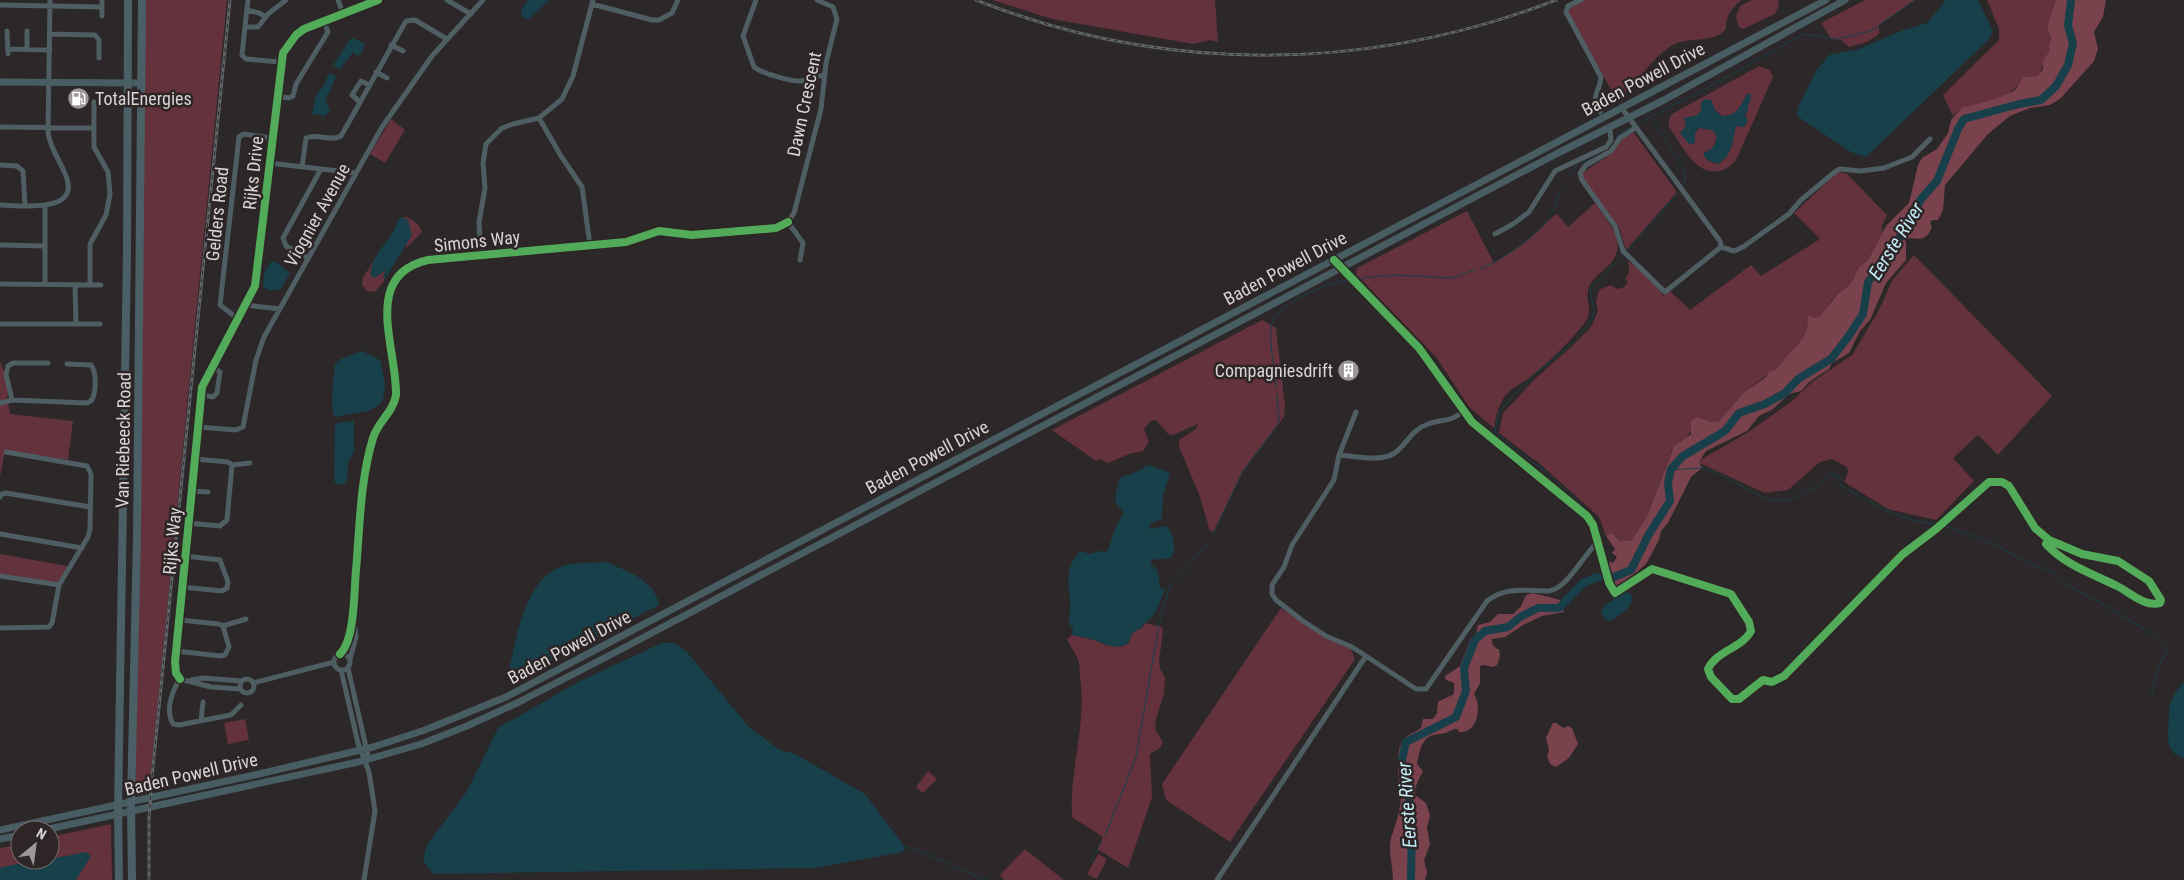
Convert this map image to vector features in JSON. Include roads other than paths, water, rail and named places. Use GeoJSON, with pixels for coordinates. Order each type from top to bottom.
{"type":"FeatureCollection","features":[{"type":"Feature","properties":{"kind":"main road","name":"Van Riebeeck Road"},"geometry":{"type":"LineString","coordinates":[[119,880],[118,811],[127,244],[128,0]]}},
{"type":"Feature","properties":{"kind":"main road","name":"Van Riebeeck Road"},"geometry":{"type":"LineString","coordinates":[[132,880],[131,796],[137,545],[142,0]]}},
{"type":"Feature","properties":{"kind":"main road","name":"Baden Powell Drive"},"geometry":{"type":"LineString","coordinates":[[0,830],[167,795],[363,749],[425,730],[516,692],[1826,0]]}},
{"type":"Feature","properties":{"kind":"main road","name":"Baden Powell Drive"},"geometry":{"type":"LineString","coordinates":[[60,827],[366,760],[421,744],[467,726],[519,702],[1342,267],[1664,100],[1845,0]]}},
{"type":"Feature","properties":{"kind":"main road"},"geometry":{"type":"LineString","coordinates":[[0,82],[141,84]]}},
{"type":"Feature","properties":{"kind":"main road"},"geometry":{"type":"LineString","coordinates":[[127,244],[140,245]]}},
{"type":"Feature","properties":{"kind":"main road"},"geometry":{"type":"LineString","coordinates":[[125,392],[138,393]]}},
{"type":"Feature","properties":{"kind":"main road"},"geometry":{"type":"LineString","coordinates":[[123,544],[137,545]]}},
{"type":"Feature","properties":{"kind":"street"},"geometry":{"type":"LineString","coordinates":[[102,0],[102,16]]}},
{"type":"Feature","properties":{"kind":"street"},"geometry":{"type":"LineString","coordinates":[[248,0],[243,57],[246,59],[280,62]]}},
{"type":"Feature","properties":{"kind":"street"},"geometry":{"type":"LineString","coordinates":[[245,27],[258,27],[266,17],[286,0]]}},
{"type":"Feature","properties":{"kind":"street"},"geometry":{"type":"LineString","coordinates":[[338,0],[343,14]]}},
{"type":"Feature","properties":{"kind":"street","name":"Rijks Drive"},"geometry":{"type":"LineString","coordinates":[[201,395],[204,380],[256,284],[280,62],[288,43],[296,34],[378,0]]}},
{"type":"Feature","properties":{"kind":"street"},"geometry":{"type":"LineString","coordinates":[[447,0],[471,14]]}},
{"type":"Feature","properties":{"kind":"street","name":"Viognier Avenue"},"geometry":{"type":"LineString","coordinates":[[198,427],[237,430],[243,427],[256,360],[264,337],[308,258],[382,127],[428,62],[483,0]]}},
{"type":"Feature","properties":{"kind":"street"},"geometry":{"type":"LineString","coordinates":[[481,255],[479,222],[486,188],[483,163],[486,144],[507,126],[539,118],[558,103],[569,87],[592,2],[656,20],[672,13],[678,0]]}},
{"type":"Feature","properties":{"kind":"street"},"geometry":{"type":"LineString","coordinates":[[756,0],[743,36],[754,68],[762,72],[800,81],[813,76],[824,76]]}},
{"type":"Feature","properties":{"kind":"street","name":"Dawn Crescent"},"geometry":{"type":"LineString","coordinates":[[788,222],[794,212],[821,109],[824,76],[837,19],[832,7],[818,0]]}},
{"type":"Feature","properties":{"kind":"street"},"geometry":{"type":"LineString","coordinates":[[1581,0],[1568,6],[1566,12],[1602,77],[1595,92],[1595,101],[1600,112]]}},
{"type":"Feature","properties":{"kind":"street"},"geometry":{"type":"LineString","coordinates":[[0,5],[50,3],[102,7]]}},
{"type":"Feature","properties":{"kind":"street"},"geometry":{"type":"LineString","coordinates":[[0,205],[45,206],[54,204],[62,199],[68,186],[65,175],[52,149],[48,126],[50,3]]}},
{"type":"Feature","properties":{"kind":"street"},"geometry":{"type":"LineString","coordinates":[[247,10],[266,17]]}},
{"type":"Feature","properties":{"kind":"street"},"geometry":{"type":"LineString","coordinates":[[302,167],[306,138],[311,136],[339,138],[406,21],[411,19],[447,39]]}},
{"type":"Feature","properties":{"kind":"street"},"geometry":{"type":"LineString","coordinates":[[277,96],[289,98],[294,94],[296,84],[328,32],[324,21]]}},
{"type":"Feature","properties":{"kind":"street"},"geometry":{"type":"LineString","coordinates":[[27,30],[27,49]]}},
{"type":"Feature","properties":{"kind":"street"},"geometry":{"type":"LineString","coordinates":[[7,31],[8,52],[27,49],[50,50]]}},
{"type":"Feature","properties":{"kind":"street"},"geometry":{"type":"LineString","coordinates":[[50,34],[95,34],[99,40],[99,58]]}},
{"type":"Feature","properties":{"kind":"street"},"geometry":{"type":"LineString","coordinates":[[392,45],[403,51]]}},
{"type":"Feature","properties":{"kind":"street"},"geometry":{"type":"LineString","coordinates":[[376,72],[387,78]]}},
{"type":"Feature","properties":{"kind":"street"},"geometry":{"type":"LineString","coordinates":[[360,102],[352,95],[361,81],[369,84]]}},
{"type":"Feature","properties":{"kind":"street"},"geometry":{"type":"LineString","coordinates":[[90,285],[90,244],[106,215],[110,194],[108,172],[95,149],[94,102]]}},
{"type":"Feature","properties":{"kind":"street"},"geometry":{"type":"LineString","coordinates":[[1621,107],[1720,241],[1721,247]]}},
{"type":"Feature","properties":{"kind":"street"},"geometry":{"type":"LineString","coordinates":[[539,118],[582,187],[590,245]]}},
{"type":"Feature","properties":{"kind":"street"},"geometry":{"type":"LineString","coordinates":[[0,127],[48,126],[94,128]]}},
{"type":"Feature","properties":{"kind":"street"},"geometry":{"type":"LineString","coordinates":[[1581,169],[1612,151],[1620,138],[1635,128]]}},
{"type":"Feature","properties":{"kind":"street"},"geometry":{"type":"LineString","coordinates":[[1495,234],[1529,212],[1555,171],[1606,147],[1611,140],[1610,131]]}},
{"type":"Feature","properties":{"kind":"street","name":"Gelders Road"},"geometry":{"type":"LineString","coordinates":[[238,319],[220,305],[240,137],[244,134],[272,138]]}},
{"type":"Feature","properties":{"kind":"street"},"geometry":{"type":"LineString","coordinates":[[1721,247],[1734,251],[1743,248],[1789,214],[1800,200],[1836,171],[1844,168],[1861,171],[1889,166],[1912,157],[1930,139]]}},
{"type":"Feature","properties":{"kind":"street"},"geometry":{"type":"LineString","coordinates":[[1582,159],[1580,172],[1582,180],[1615,226],[1623,251],[1663,291],[1667,292],[1721,247]]}},
{"type":"Feature","properties":{"kind":"street"},"geometry":{"type":"LineString","coordinates":[[269,163],[356,173]]}},
{"type":"Feature","properties":{"kind":"street"},"geometry":{"type":"LineString","coordinates":[[0,165],[17,166],[23,171],[25,205]]}},
{"type":"Feature","properties":{"kind":"street"},"geometry":{"type":"LineString","coordinates":[[308,258],[286,246],[283,238],[321,169]]}},
{"type":"Feature","properties":{"kind":"street"},"geometry":{"type":"LineString","coordinates":[[45,206],[45,284]]}},
{"type":"Feature","properties":{"kind":"street"},"geometry":{"type":"LineString","coordinates":[[788,222],[803,243],[800,260]]}},
{"type":"Feature","properties":{"kind":"street","name":"Simons Way"},"geometry":{"type":"LineString","coordinates":[[340,654],[346,648],[349,635],[363,481],[374,437],[380,423],[393,408],[396,395],[387,306],[389,290],[398,274],[428,260],[626,242],[658,231],[692,235],[776,228],[788,222]]}},
{"type":"Feature","properties":{"kind":"street"},"geometry":{"type":"LineString","coordinates":[[0,245],[45,246]]}},
{"type":"Feature","properties":{"kind":"street"},"geometry":{"type":"LineString","coordinates":[[1334,260],[1419,348],[1463,411],[1476,426],[1588,516],[1593,525],[1609,583],[1615,593],[1652,569],[1731,594],[1749,622],[1751,631],[1744,639],[1712,662],[1708,669],[1711,677],[1729,697],[1736,700],[1762,680],[1772,682],[1784,676],[1903,554],[1936,529],[1989,482],[2002,482],[2009,486],[2035,528],[2049,540],[2082,554],[2118,561],[2149,581],[2161,602],[2154,604],[2139,600],[2118,587],[2083,570],[2057,555],[2046,544],[2049,540]]}},
{"type":"Feature","properties":{"kind":"street"},"geometry":{"type":"LineString","coordinates":[[0,284],[101,285]]}},
{"type":"Feature","properties":{"kind":"street"},"geometry":{"type":"LineString","coordinates":[[75,285],[76,324]]}},
{"type":"Feature","properties":{"kind":"street"},"geometry":{"type":"LineString","coordinates":[[246,305],[280,309]]}},
{"type":"Feature","properties":{"kind":"street"},"geometry":{"type":"LineString","coordinates":[[0,324],[100,324]]}},
{"type":"Feature","properties":{"kind":"street"},"geometry":{"type":"LineString","coordinates":[[12,400],[6,374],[8,366],[13,363],[48,363]]}},
{"type":"Feature","properties":{"kind":"street"},"geometry":{"type":"LineString","coordinates":[[0,402],[12,400],[87,402],[92,400],[94,394],[94,369],[87,363],[67,364]]}},
{"type":"Feature","properties":{"kind":"street"},"geometry":{"type":"LineString","coordinates":[[201,395],[213,397],[217,393],[220,372],[212,366]]}},
{"type":"Feature","properties":{"kind":"street","name":"Rijks Way"},"geometry":{"type":"LineString","coordinates":[[180,679],[175,668],[176,651],[201,395]]}},
{"type":"Feature","properties":{"kind":"street"},"geometry":{"type":"LineString","coordinates":[[1339,455],[1387,456],[1397,450],[1405,440],[1422,426],[1458,416],[1463,411]]}},
{"type":"Feature","properties":{"kind":"street"},"geometry":{"type":"LineString","coordinates":[[1356,412],[1339,455],[1334,480],[1292,545],[1284,567],[1272,585],[1272,594],[1276,600],[1303,621],[1326,636],[1352,647],[1416,689],[1426,689],[1488,601],[1495,595],[1508,590],[1556,590],[1575,570],[1588,551],[1597,543]]}},
{"type":"Feature","properties":{"kind":"street"},"geometry":{"type":"LineString","coordinates":[[0,628],[48,627],[52,623],[60,585],[90,532],[90,474],[86,466],[6,452]]}},
{"type":"Feature","properties":{"kind":"street"},"geometry":{"type":"LineString","coordinates":[[195,458],[226,462],[232,465],[250,463]]}},
{"type":"Feature","properties":{"kind":"street"},"geometry":{"type":"LineString","coordinates":[[188,523],[220,526],[226,523],[232,465]]}},
{"type":"Feature","properties":{"kind":"street"},"geometry":{"type":"LineString","coordinates":[[192,491],[208,494]]}},
{"type":"Feature","properties":{"kind":"street"},"geometry":{"type":"LineString","coordinates":[[0,497],[6,493],[90,507]]}},
{"type":"Feature","properties":{"kind":"street"},"geometry":{"type":"LineString","coordinates":[[0,534],[82,548]]}},
{"type":"Feature","properties":{"kind":"street"},"geometry":{"type":"LineString","coordinates":[[182,587],[222,591],[228,585],[220,560],[185,556]]}},
{"type":"Feature","properties":{"kind":"street"},"geometry":{"type":"LineString","coordinates":[[0,576],[60,585]]}},
{"type":"Feature","properties":{"kind":"street","name":"Simons Way"},"geometry":{"type":"LineString","coordinates":[[350,659],[356,631],[352,612]]}},
{"type":"Feature","properties":{"kind":"street"},"geometry":{"type":"LineString","coordinates":[[180,620],[223,626],[246,619]]}},
{"type":"Feature","properties":{"kind":"street"},"geometry":{"type":"LineString","coordinates":[[176,651],[226,655],[229,647],[223,626]]}},
{"type":"Feature","properties":{"kind":"street"},"geometry":{"type":"LineString","coordinates":[[253,683],[334,662],[340,654],[345,654],[350,659],[348,668],[363,749]]}},
{"type":"Feature","properties":{"kind":"street"},"geometry":{"type":"LineString","coordinates":[[1217,880],[1366,656]]}},
{"type":"Feature","properties":{"kind":"street"},"geometry":{"type":"LineString","coordinates":[[334,662],[335,666],[341,670],[363,749],[369,772],[375,811],[364,880]]}},
{"type":"Feature","properties":{"kind":"street"},"geometry":{"type":"LineString","coordinates":[[341,670],[348,668]]}},
{"type":"Feature","properties":{"kind":"street"},"geometry":{"type":"LineString","coordinates":[[190,680],[203,686],[240,689],[244,693],[254,688],[253,683],[248,678],[241,681],[203,678],[180,679],[171,695],[171,722],[179,725],[231,716],[241,705]]}},
{"type":"Feature","properties":{"kind":"street"},"geometry":{"type":"LineString","coordinates":[[219,688],[220,680]]}},
{"type":"Feature","properties":{"kind":"street"},"geometry":{"type":"LineString","coordinates":[[240,689],[241,681]]}},
{"type":"Feature","properties":{"kind":"street"},"geometry":{"type":"LineString","coordinates":[[201,721],[203,702]]}},
{"type":"Feature","properties":{"kind":"water"},"geometry":{"type":"Polygon","coordinates":[[[528,0],[549,0],[529,19],[526,19],[521,14],[521,10],[528,0]]]}},
{"type":"Feature","properties":{"kind":"water"},"geometry":{"type":"Polygon","coordinates":[[[1946,0],[1978,0],[1993,31],[1988,40],[1866,157],[1851,152],[1797,116],[1798,107],[1816,71],[1829,55],[1859,49],[1901,31],[1927,23],[1946,0]]]}},
{"type":"Feature","properties":{"kind":"water"},"geometry":{"type":"Polygon","coordinates":[[[353,38],[365,44],[362,52],[357,56],[353,52],[340,69],[333,65],[350,39],[353,38]]]}},
{"type":"Feature","properties":{"kind":"water"},"geometry":{"type":"Polygon","coordinates":[[[329,73],[336,77],[325,101],[330,110],[325,116],[312,114],[316,96],[324,85],[329,73]]]}},
{"type":"Feature","properties":{"kind":"water"},"geometry":{"type":"Polygon","coordinates":[[[1747,94],[1751,94],[1748,112],[1744,114],[1748,120],[1744,127],[1736,126],[1729,152],[1718,164],[1707,160],[1703,153],[1711,149],[1715,143],[1717,137],[1713,130],[1699,128],[1695,133],[1695,143],[1689,144],[1680,133],[1685,126],[1684,118],[1698,115],[1701,110],[1701,103],[1705,99],[1711,100],[1715,110],[1721,116],[1726,116],[1737,110],[1747,94]]]}},
{"type":"Feature","properties":{"kind":"water"},"geometry":{"type":"Polygon","coordinates":[[[401,217],[408,220],[412,235],[385,279],[383,278],[386,268],[381,274],[372,278],[372,265],[401,217]]]}},
{"type":"Feature","properties":{"kind":"water"},"geometry":{"type":"Polygon","coordinates":[[[271,262],[276,262],[290,273],[280,290],[268,290],[263,286],[265,271],[271,262]]]}},
{"type":"Feature","properties":{"kind":"water"},"geometry":{"type":"Polygon","coordinates":[[[362,351],[380,360],[385,389],[383,399],[380,405],[368,411],[335,417],[332,399],[335,364],[341,359],[362,351]]]}},
{"type":"Feature","properties":{"kind":"water"},"geometry":{"type":"Polygon","coordinates":[[[354,421],[354,451],[348,463],[347,480],[344,484],[337,484],[334,481],[335,425],[337,423],[354,421]]]}},
{"type":"Feature","properties":{"kind":"water"},"geometry":{"type":"Polygon","coordinates":[[[1149,465],[1170,473],[1163,496],[1162,519],[1149,524],[1151,529],[1166,526],[1174,541],[1174,550],[1171,558],[1151,560],[1151,564],[1158,571],[1160,589],[1166,588],[1158,608],[1142,627],[1132,633],[1129,643],[1124,645],[1113,646],[1072,635],[1073,629],[1069,619],[1070,600],[1068,584],[1070,568],[1080,551],[1090,554],[1099,551],[1107,552],[1124,513],[1116,503],[1115,497],[1119,480],[1123,476],[1130,475],[1149,465]]]}},
{"type":"Feature","properties":{"kind":"water"},"geometry":{"type":"Polygon","coordinates":[[[606,562],[631,573],[646,583],[652,589],[659,605],[527,673],[516,678],[508,676],[524,612],[539,583],[550,573],[563,566],[579,563],[606,562]]]}},
{"type":"Feature","properties":{"kind":"water"},"geometry":{"type":"Polygon","coordinates":[[[1625,592],[1630,593],[1633,599],[1627,609],[1611,621],[1605,619],[1601,612],[1605,605],[1625,592]]]}},
{"type":"Feature","properties":{"kind":"water"},"geometry":{"type":"Polygon","coordinates":[[[662,643],[675,643],[687,652],[749,727],[780,750],[795,754],[865,794],[905,847],[903,852],[815,868],[433,874],[423,860],[427,845],[467,791],[498,728],[580,681],[662,643]]]}},
{"type":"Feature","properties":{"kind":"water"},"geometry":{"type":"Polygon","coordinates":[[[2184,681],[2184,759],[2175,754],[2169,746],[2168,737],[2169,708],[2173,696],[2184,681]]]}},
{"type":"Feature","properties":{"kind":"water"},"geometry":{"type":"Polygon","coordinates":[[[86,852],[91,856],[76,880],[0,880],[0,868],[10,866],[10,870],[60,870],[60,857],[86,852]]]}},
{"type":"Feature","properties":{"kind":"waterway"},"geometry":{"type":"LineString","coordinates":[[1637,124],[1800,36],[1805,34],[1837,39],[1871,31],[1915,0]]}},
{"type":"Feature","properties":{"kind":"waterway","name":"Eerste River"},"geometry":{"type":"LineString","coordinates":[[1411,880],[1412,816],[1402,760],[1406,742],[1456,717],[1466,691],[1464,668],[1475,640],[1485,631],[1508,627],[1520,617],[1538,608],[1559,608],[1583,583],[1597,577],[1614,577],[1631,570],[1649,534],[1670,501],[1668,483],[1671,469],[1683,456],[1725,431],[1739,413],[1765,404],[1785,393],[1798,379],[1831,359],[1863,314],[1868,282],[1891,253],[1921,199],[1937,181],[1958,129],[1964,119],[2041,100],[2056,86],[2068,65],[2073,43],[2068,26],[2071,0]]}},
{"type":"Feature","properties":{"kind":"waterway"},"geometry":{"type":"LineString","coordinates":[[1653,119],[1683,169],[1685,174],[1684,185]]}},
{"type":"Feature","properties":{"kind":"waterway"},"geometry":{"type":"LineString","coordinates":[[1614,143],[1619,134],[1631,127]]}},
{"type":"Feature","properties":{"kind":"waterway"},"geometry":{"type":"LineString","coordinates":[[1583,162],[1595,157]]}},
{"type":"Feature","properties":{"kind":"waterway"},"geometry":{"type":"LineString","coordinates":[[1569,175],[1578,164]]}},
{"type":"Feature","properties":{"kind":"waterway"},"geometry":{"type":"LineString","coordinates":[[1480,269],[1507,254],[1544,225],[1551,215],[1561,189]]}},
{"type":"Feature","properties":{"kind":"waterway"},"geometry":{"type":"LineString","coordinates":[[1627,251],[1678,193]]}},
{"type":"Feature","properties":{"kind":"waterway"},"geometry":{"type":"LineString","coordinates":[[1608,571],[1602,537],[1592,514],[1539,466],[1495,432],[1499,412],[1504,406],[1536,373],[1575,340],[1588,325],[1594,313],[1591,287],[1621,258]]}},
{"type":"Feature","properties":{"kind":"waterway"},"geometry":{"type":"LineString","coordinates":[[1357,279],[1393,275],[1452,278],[1474,270]]}},
{"type":"Feature","properties":{"kind":"waterway"},"geometry":{"type":"LineString","coordinates":[[1276,388],[1271,349],[1271,327],[1274,319],[1291,303],[1303,296],[1328,285],[1347,280]]}},
{"type":"Feature","properties":{"kind":"waterway"},"geometry":{"type":"LineString","coordinates":[[1213,534],[1243,471],[1279,423],[1277,394]]}},
{"type":"Feature","properties":{"kind":"waterway"},"geometry":{"type":"LineString","coordinates":[[1671,469],[1708,469],[1759,495],[1779,501],[1787,500],[1806,492],[1834,474],[1840,477],[1840,485],[1887,510],[1911,519],[1937,524]]}},
{"type":"Feature","properties":{"kind":"waterway"},"geometry":{"type":"LineString","coordinates":[[1944,526],[1995,544],[2026,562],[2054,572],[2063,582],[2103,604],[2162,643],[2167,650],[2159,667],[2151,696]]}},
{"type":"Feature","properties":{"kind":"waterway"},"geometry":{"type":"LineString","coordinates":[[1105,836],[1136,757],[1159,624],[1170,586],[1209,542]]}},
{"type":"Feature","properties":{"kind":"waterway"},"geometry":{"type":"LineString","coordinates":[[1098,848],[1102,840]]}},
{"type":"Feature","properties":{"kind":"waterway"},"geometry":{"type":"LineString","coordinates":[[905,847],[988,880]]}},
{"type":"Feature","properties":{"kind":"waterway"},"geometry":{"type":"LineString","coordinates":[[1091,862],[1097,850]]}},
{"type":"Feature","properties":{"kind":"railway"},"geometry":{"type":"LineString","coordinates":[[149,880],[149,819],[152,777],[230,0]]}},
{"type":"Feature","properties":{"kind":"railway"},"geometry":{"type":"LineString","coordinates":[[976,0],[1047,24],[1119,41],[1192,52],[1266,55],[1339,52],[1412,41],[1485,24],[1556,0]]}},
{"type":"Feature","properties":{"kind":"place","name":"TotalEnergies"},"geometry":{"type":"Point","coordinates":[79,98]}},
{"type":"Feature","properties":{"kind":"place","name":"Compagniesdrift"},"geometry":{"type":"Point","coordinates":[1349,370]}}]}
